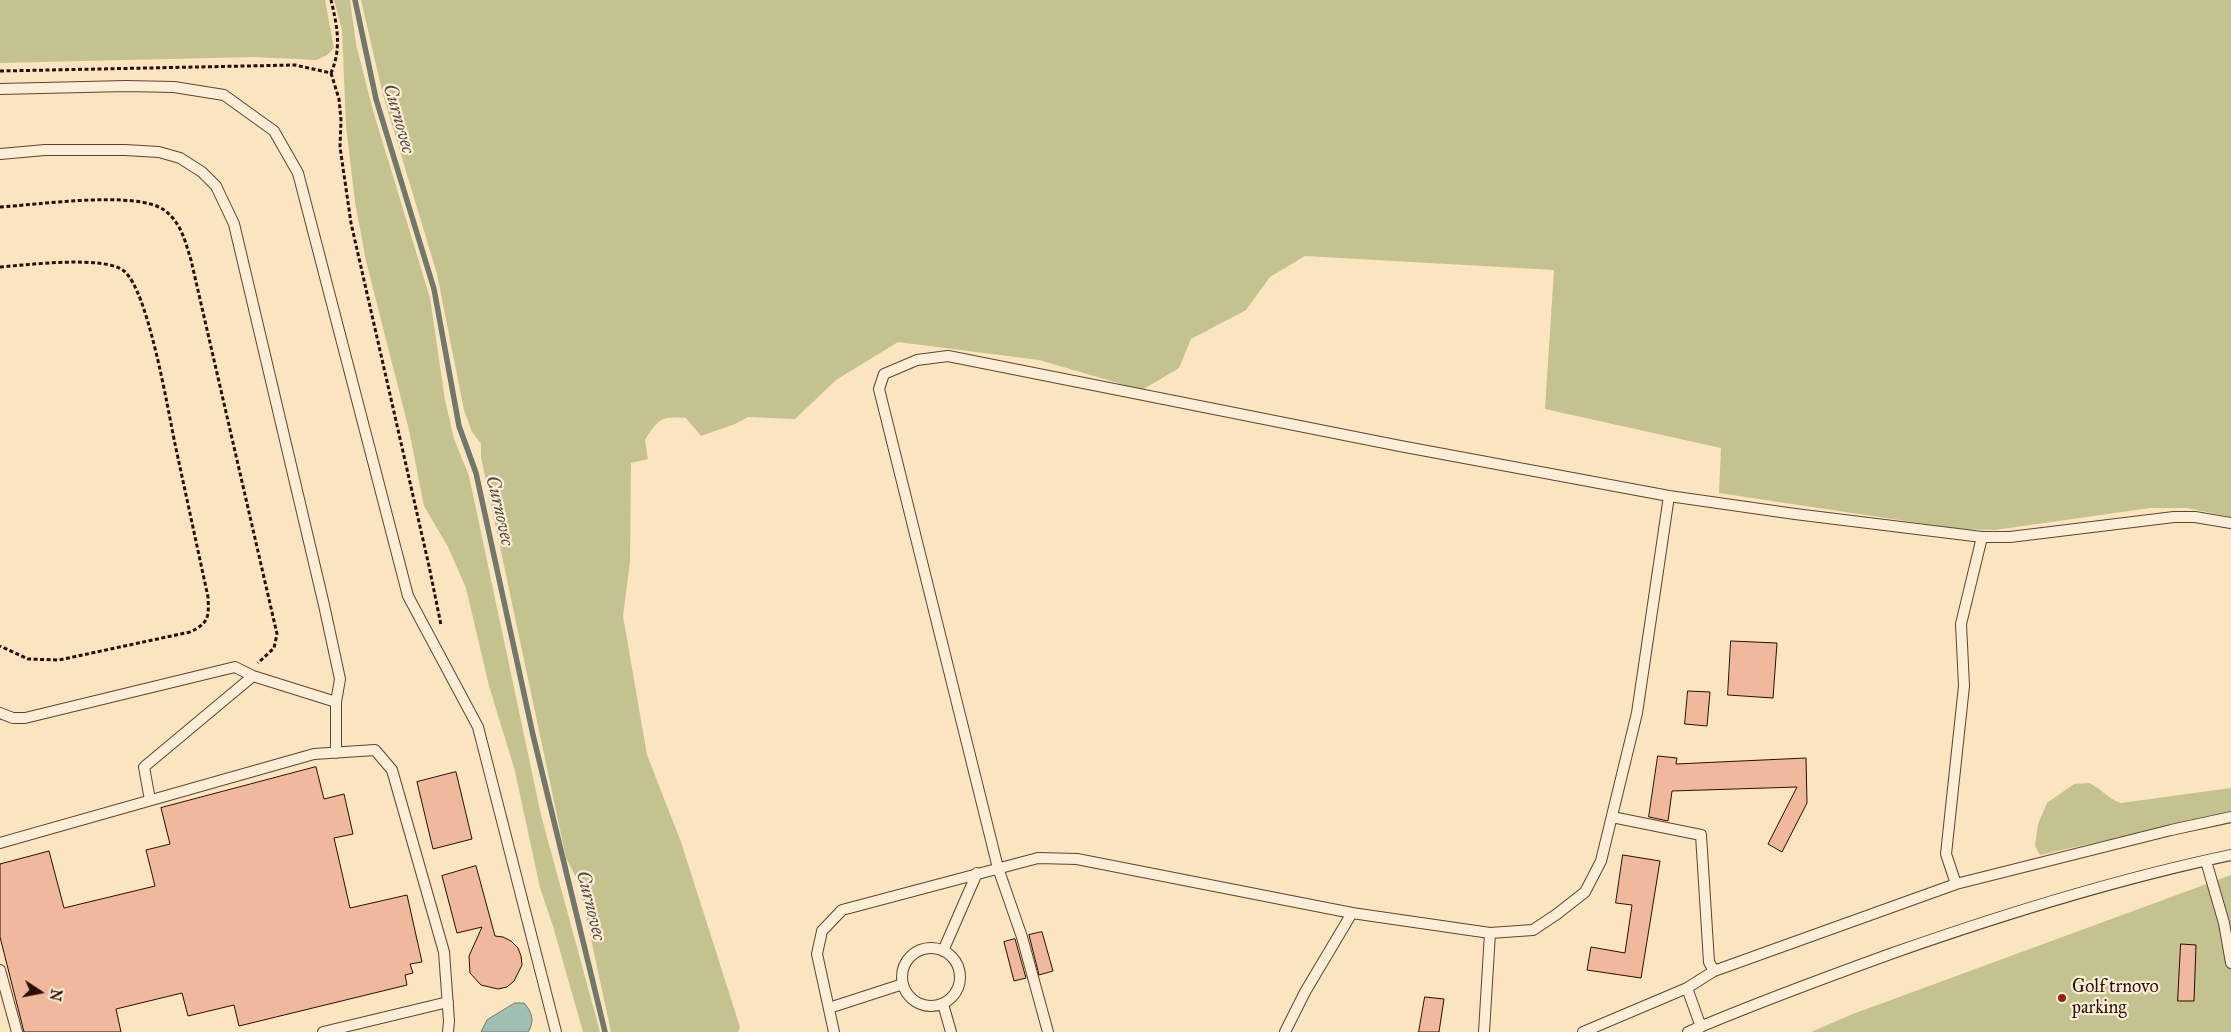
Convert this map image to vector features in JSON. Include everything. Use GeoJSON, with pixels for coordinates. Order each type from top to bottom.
{"type":"FeatureCollection","features":[{"type":"Feature","properties":{"kind":"lane"},"geometry":{"type":"LineString","coordinates":[[0,89],[126,86],[174,87],[224,94],[274,131],[298,173],[408,596],[478,726],[556,1032]]}},
{"type":"Feature","properties":{"kind":"lane"},"geometry":{"type":"LineString","coordinates":[[0,154],[45,150],[160,152],[180,158],[202,172],[216,186],[234,224],[340,679],[336,702],[336,753]]}},
{"type":"Feature","properties":{"kind":"lane"},"geometry":{"type":"LineString","coordinates":[[1048,1032],[1022,937],[998,868],[879,389],[884,374],[917,360],[948,356],[1400,446],[1669,496],[1982,538],[2010,537],[2174,517],[2195,517],[2231,523]]}},
{"type":"Feature","properties":{"kind":"lane"},"geometry":{"type":"LineString","coordinates":[[834,1032],[817,954],[822,931],[842,910],[1038,858],[1077,859],[1352,913],[1490,933],[1533,930],[1557,914],[1584,892],[1601,861],[1637,713],[1669,496]]}},
{"type":"Feature","properties":{"kind":"lane"},"geometry":{"type":"LineString","coordinates":[[1956,884],[1946,854],[1964,686],[1961,624],[1982,538]]}},
{"type":"Feature","properties":{"kind":"lane"},"geometry":{"type":"LineString","coordinates":[[0,713],[13,718],[25,718],[236,667],[249,674],[336,702]]}},
{"type":"Feature","properties":{"kind":"lane"},"geometry":{"type":"LineString","coordinates":[[150,800],[144,767],[249,674]]}},
{"type":"Feature","properties":{"kind":"lane"},"geometry":{"type":"LineString","coordinates":[[0,842],[314,754],[375,750],[392,770],[444,952],[448,1032]]}},
{"type":"Feature","properties":{"kind":"lane"},"geometry":{"type":"LineString","coordinates":[[1612,817],[1701,835],[1709,962],[1714,971]]}},
{"type":"Feature","properties":{"kind":"lane"},"geometry":{"type":"LineString","coordinates":[[1583,1032],[1686,988],[1714,971],[1956,884],[2162,832],[2231,818]]}},
{"type":"Feature","properties":{"kind":"lane"},"geometry":{"type":"LineString","coordinates":[[1688,1032],[1820,979],[1957,931],[2092,888],[2231,855]]}},
{"type":"Feature","properties":{"kind":"lane"},"geometry":{"type":"LineString","coordinates":[[2206,860],[2224,923],[2231,963]]}},
{"type":"Feature","properties":{"kind":"lane"},"geometry":{"type":"LineString","coordinates":[[943,951],[977,873]]}},
{"type":"Feature","properties":{"kind":"lane"},"geometry":{"type":"LineString","coordinates":[[1284,1032],[1305,992],[1352,913]]}},
{"type":"Feature","properties":{"kind":"lane"},"geometry":{"type":"LineString","coordinates":[[1484,1032],[1490,933]]}},
{"type":"Feature","properties":{"kind":"lane"},"geometry":{"type":"LineString","coordinates":[[925,949],[943,951],[951,956],[960,973],[957,991],[943,1004],[935,1006],[918,1004],[906,992],[902,984],[904,966],[909,958],[925,949]]}},
{"type":"Feature","properties":{"kind":"lane"},"geometry":{"type":"LineString","coordinates":[[0,970],[17,1032]]}},
{"type":"Feature","properties":{"kind":"lane"},"geometry":{"type":"LineString","coordinates":[[828,1008],[902,984]]}},
{"type":"Feature","properties":{"kind":"lane"},"geometry":{"type":"LineString","coordinates":[[1686,988],[1701,1027]]}},
{"type":"Feature","properties":{"kind":"lane"},"geometry":{"type":"LineString","coordinates":[[323,1032],[448,1002]]}},
{"type":"Feature","properties":{"kind":"lane"},"geometry":{"type":"LineString","coordinates":[[943,1004],[951,1032]]}},
{"type":"Feature","properties":{"kind":"path"},"geometry":{"type":"LineString","coordinates":[[331,0],[338,30],[337,59],[331,73],[339,99],[341,120],[340,148],[351,223],[442,631]]}},
{"type":"Feature","properties":{"kind":"path"},"geometry":{"type":"LineString","coordinates":[[0,71],[295,65],[331,73]]}},
{"type":"Feature","properties":{"kind":"path"},"geometry":{"type":"LineString","coordinates":[[0,207],[106,200],[143,201],[163,209],[175,221],[184,236],[277,634],[274,648],[249,674]]}},
{"type":"Feature","properties":{"kind":"path"},"geometry":{"type":"LineString","coordinates":[[0,267],[79,262],[109,264],[124,271],[133,282],[143,307],[154,348],[208,597],[209,615],[203,626],[190,632],[59,660],[28,659],[0,646]]}},
{"type":"Feature","properties":{"kind":"shaded area"},"geometry":{"type":"Polygon","coordinates":[[[0,0],[325,0],[334,48],[327,55],[317,60],[253,57],[0,63],[0,0]]]}},
{"type":"Feature","properties":{"kind":"shaded area"},"geometry":{"type":"Polygon","coordinates":[[[334,0],[350,0],[356,44],[372,107],[430,298],[445,400],[454,439],[469,476],[541,815],[600,1032],[583,1032],[553,926],[540,888],[515,771],[489,686],[466,588],[448,547],[424,506],[409,430],[366,261],[355,202],[346,126],[342,30],[334,0]]]}},
{"type":"Feature","properties":{"kind":"shaded area"},"geometry":{"type":"Polygon","coordinates":[[[361,0],[2231,0],[2231,517],[2187,508],[2150,508],[1995,530],[1959,529],[1719,493],[1721,448],[1545,409],[1554,270],[1305,256],[1270,277],[1246,310],[1191,339],[1179,368],[1142,390],[1039,360],[898,342],[836,380],[795,419],[748,417],[735,424],[701,436],[686,418],[661,420],[653,427],[645,440],[648,459],[631,463],[630,562],[623,616],[647,755],[681,842],[740,1027],[738,1032],[611,1032],[579,883],[566,858],[481,457],[481,444],[472,432],[464,410],[437,274],[383,95],[361,0]]]}},
{"type":"Feature","properties":{"kind":"shaded area"},"geometry":{"type":"Polygon","coordinates":[[[2089,783],[2121,803],[2231,788],[2231,812],[2040,855],[2035,846],[2038,824],[2047,803],[2074,784],[2089,783]]]}},
{"type":"Feature","properties":{"kind":"shaded area"},"geometry":{"type":"Polygon","coordinates":[[[2231,875],[2231,1032],[1811,1032],[1853,1014],[2231,875]]]}},
{"type":"Feature","properties":{"kind":"shaded area"},"geometry":{"type":"Polygon","coordinates":[[[515,1003],[524,1003],[531,1013],[532,1020],[528,1032],[481,1032],[487,1020],[515,1003]]]}},
{"type":"Feature","properties":{"kind":"building"},"geometry":{"type":"Polygon","coordinates":[[[1731,641],[1777,643],[1773,698],[1728,695],[1731,641]]]}},
{"type":"Feature","properties":{"kind":"building"},"geometry":{"type":"Polygon","coordinates":[[[1688,691],[1710,692],[1707,726],[1685,724],[1688,691]]]}},
{"type":"Feature","properties":{"kind":"building"},"geometry":{"type":"Polygon","coordinates":[[[1658,756],[1677,758],[1676,764],[1806,758],[1807,803],[1782,852],[1768,844],[1797,787],[1672,791],[1668,821],[1649,817],[1658,756]]]}},
{"type":"Feature","properties":{"kind":"building"},"geometry":{"type":"Polygon","coordinates":[[[316,767],[324,799],[344,794],[353,834],[334,838],[350,908],[407,895],[422,962],[410,964],[413,973],[405,975],[407,985],[239,1026],[234,1005],[188,1016],[182,993],[116,1009],[121,1032],[24,1032],[0,937],[0,864],[49,851],[64,908],[155,886],[146,850],[170,844],[161,808],[316,767]]]}},
{"type":"Feature","properties":{"kind":"building"},"geometry":{"type":"Polygon","coordinates":[[[456,772],[472,839],[433,849],[417,782],[456,772]]]}},
{"type":"Feature","properties":{"kind":"building"},"geometry":{"type":"Polygon","coordinates":[[[1623,855],[1660,861],[1641,978],[1587,970],[1591,947],[1625,953],[1632,905],[1616,903],[1623,855]]]}},
{"type":"Feature","properties":{"kind":"building"},"geometry":{"type":"Polygon","coordinates":[[[476,866],[495,936],[511,941],[518,948],[521,956],[522,965],[514,981],[507,987],[498,989],[481,985],[470,973],[469,956],[482,927],[457,933],[442,876],[476,866]]]}},
{"type":"Feature","properties":{"kind":"building"},"geometry":{"type":"Polygon","coordinates":[[[1042,932],[1053,971],[1039,975],[1029,935],[1042,932]]]}},
{"type":"Feature","properties":{"kind":"building"},"geometry":{"type":"Polygon","coordinates":[[[1015,939],[1026,978],[1014,981],[1004,942],[1015,939]]]}},
{"type":"Feature","properties":{"kind":"building"},"geometry":{"type":"Polygon","coordinates":[[[2181,944],[2196,945],[2194,1001],[2178,1001],[2181,944]]]}},
{"type":"Feature","properties":{"kind":"building"},"geometry":{"type":"Polygon","coordinates":[[[1425,997],[1444,999],[1439,1032],[1419,1032],[1425,997]]]}},
{"type":"Feature","properties":{"kind":"waterway","name":"Curnovec"},"geometry":{"type":"LineString","coordinates":[[355,0],[376,99],[434,289],[459,426],[476,473],[533,735],[605,1032]]}},
{"type":"Feature","properties":{"kind":"place","name":"Golf trnovo parking"},"geometry":{"type":"Point","coordinates":[2062,998]}}]}
